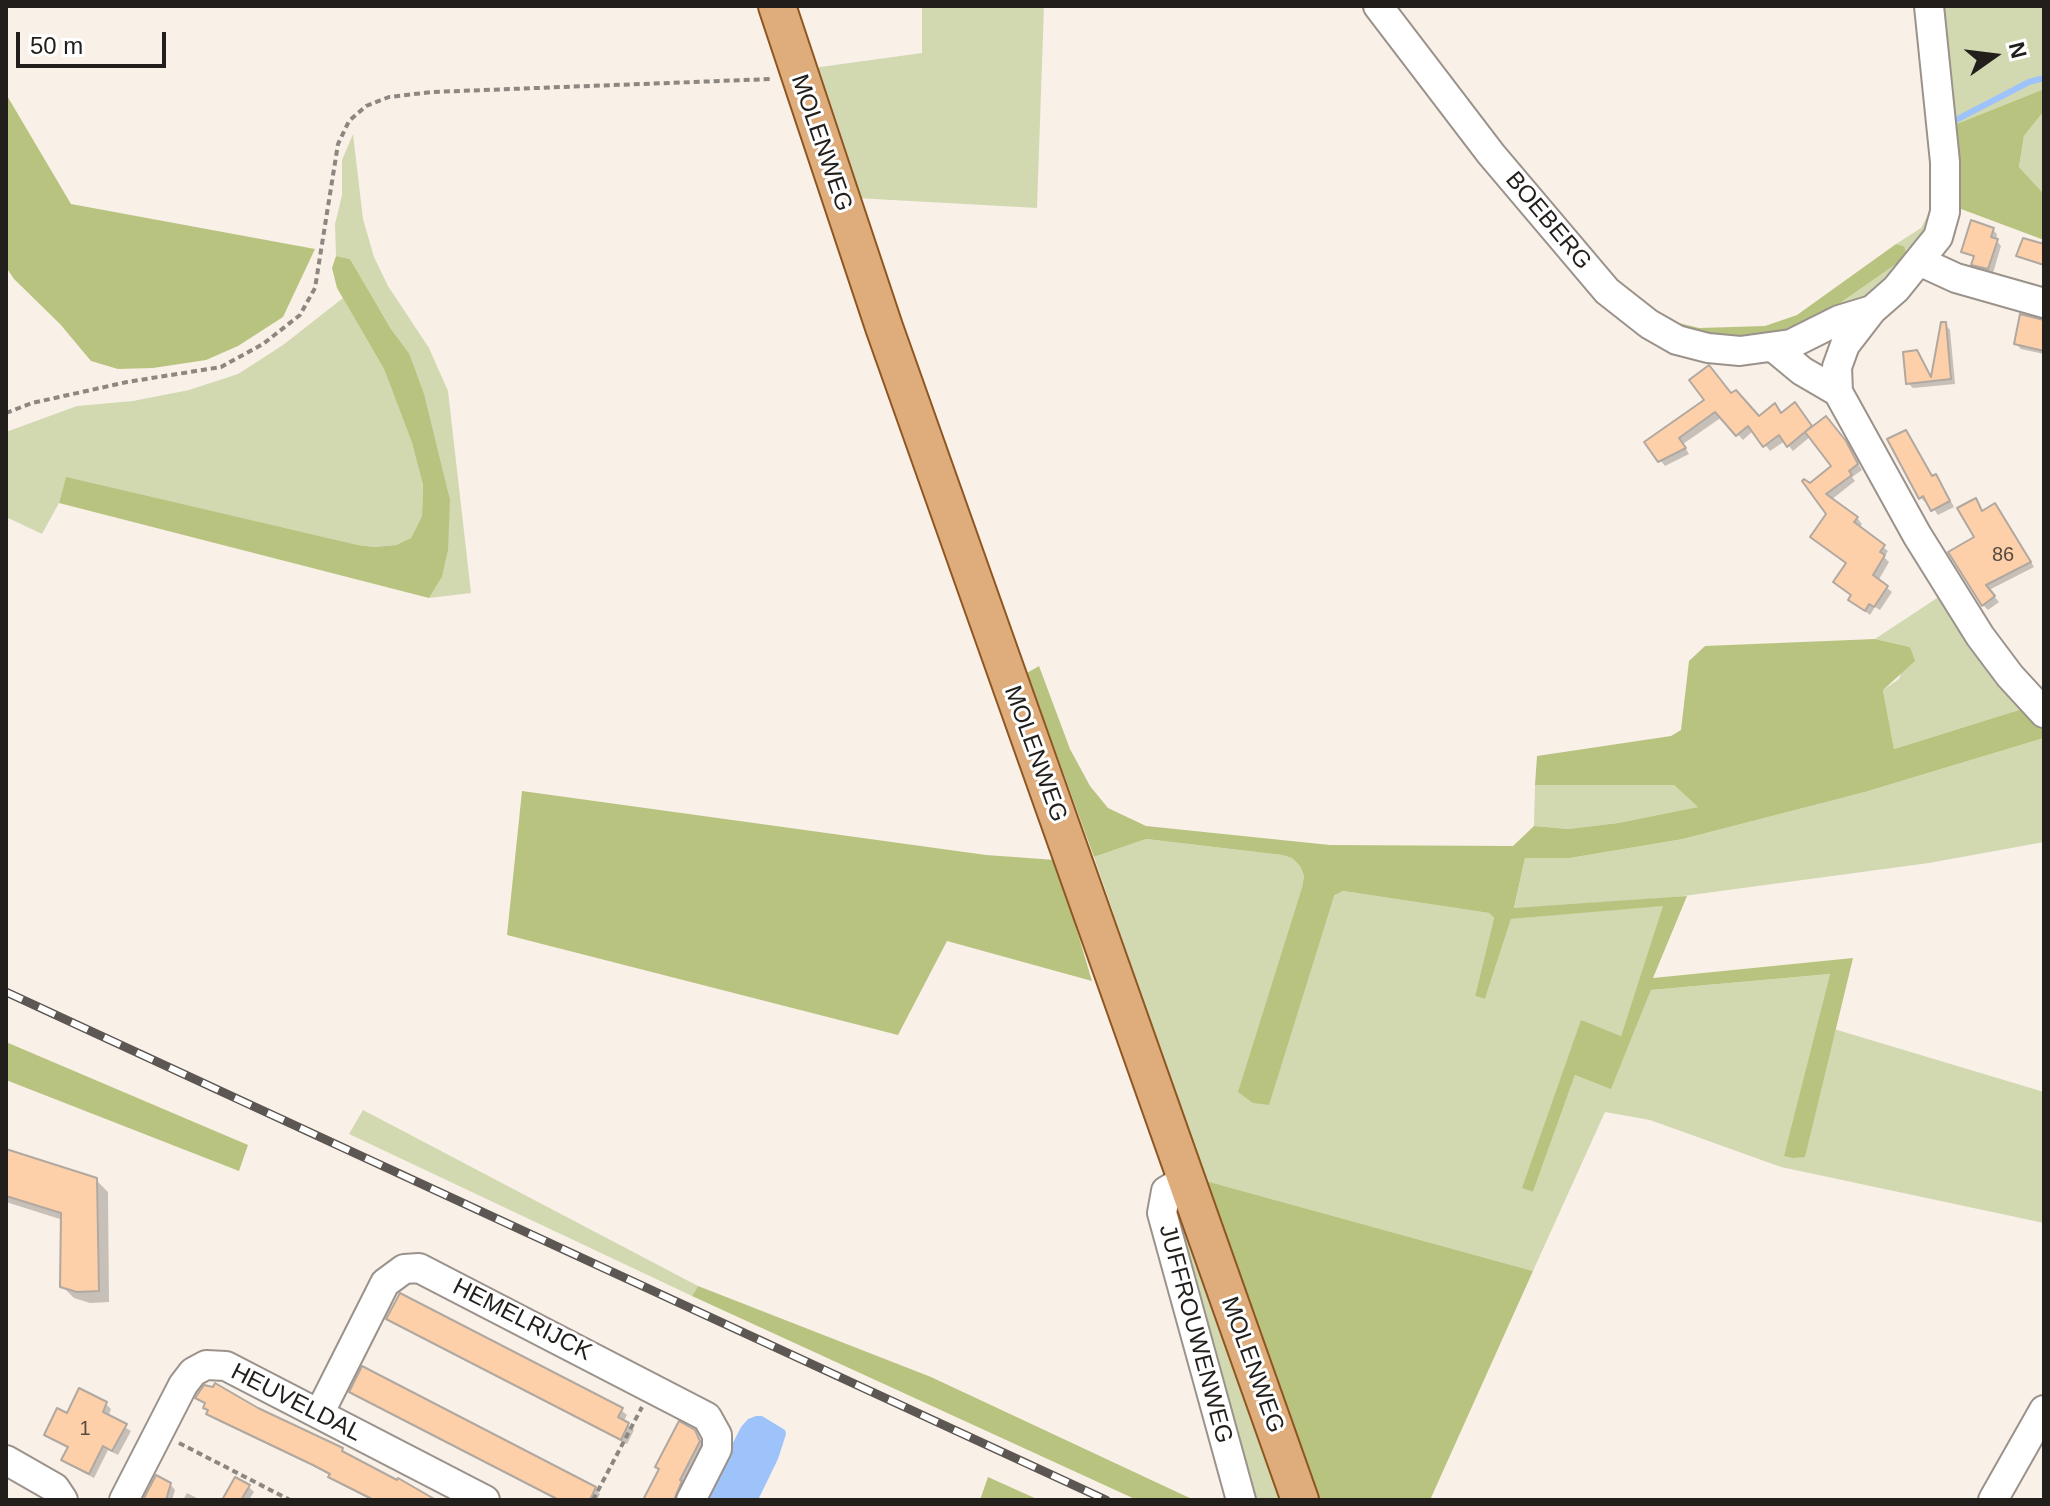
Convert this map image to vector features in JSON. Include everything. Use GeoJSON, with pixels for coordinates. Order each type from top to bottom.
{"type":"FeatureCollection","features":[{"type":"Feature","properties":{"kind":"main road","name":"MOLENWEG"},"geometry":{"type":"LineString","coordinates":[[777,6],[889,342],[1300,1500]]}},
{"type":"Feature","properties":{"kind":"street","name":"BOEBERG"},"geometry":{"type":"LineString","coordinates":[[1378,6],[1491,154],[1598,281],[1627,308],[1677,340],[1740,351],[1773,347],[1791,344],[1839,320],[1872,310]]}},
{"type":"Feature","properties":{"kind":"street","name":"BOEBERG"},"geometry":{"type":"LineString","coordinates":[[1838,392],[1837,367],[1845,345],[1938,237],[1945,212],[1945,162],[1929,6]]}},
{"type":"Feature","properties":{"kind":"street"},"geometry":{"type":"LineString","coordinates":[[1919,261],[1956,278],[2044,303]]}},
{"type":"Feature","properties":{"kind":"street"},"geometry":{"type":"LineString","coordinates":[[1773,347],[1802,371],[1838,392],[1917,535],[1980,636],[2010,676],[2044,713]]}},
{"type":"Feature","properties":{"kind":"street","name":"JUFFROUWENWEG"},"geometry":{"type":"LineString","coordinates":[[1186,1179],[1166,1191],[1162,1213],[1241,1500]]}},
{"type":"Feature","properties":{"kind":"street","name":"HEMELRIJCK"},"geometry":{"type":"LineString","coordinates":[[319,1414],[385,1283],[397,1272],[411,1267],[428,1272],[707,1417],[715,1427],[717,1449],[691,1500]]}},
{"type":"Feature","properties":{"kind":"street","name":"HEUVELDAL"},"geometry":{"type":"LineString","coordinates":[[124,1500],[183,1385],[193,1372],[206,1365],[226,1366],[485,1500]]}},
{"type":"Feature","properties":{"kind":"street"},"geometry":{"type":"LineString","coordinates":[[1993,1500],[2044,1410]]}},
{"type":"Feature","properties":{"kind":"street"},"geometry":{"type":"LineString","coordinates":[[6,1460],[55,1488],[63,1500]]}},
{"type":"Feature","properties":{"kind":"path"},"geometry":{"type":"LineString","coordinates":[[6,413],[32,403],[127,382],[221,367],[263,344],[300,315],[315,288],[338,144],[349,121],[366,106],[389,97],[432,92],[786,79],[798,75]]}},
{"type":"Feature","properties":{"kind":"path"},"geometry":{"type":"LineString","coordinates":[[593,1500],[652,1387]]}},
{"type":"Feature","properties":{"kind":"path"},"geometry":{"type":"LineString","coordinates":[[158,1432],[290,1500]]}},
{"type":"Feature","properties":{"kind":"green space"},"geometry":{"type":"Polygon","coordinates":[[[922,6],[1044,6],[1037,208],[856,198],[813,68],[922,53],[922,6]]]}},
{"type":"Feature","properties":{"kind":"green space"},"geometry":{"type":"Polygon","coordinates":[[[1939,6],[2044,6],[2044,89],[1949,127],[1939,6]]]}},
{"type":"Feature","properties":{"kind":"green space"},"geometry":{"type":"Polygon","coordinates":[[[2044,89],[2044,111],[2024,136],[2019,167],[2044,194],[2044,240],[1953,206],[1949,127],[2044,89]]]}},
{"type":"Feature","properties":{"kind":"green space"},"geometry":{"type":"Polygon","coordinates":[[[6,94],[71,204],[315,249],[283,317],[238,346],[206,360],[153,368],[118,369],[91,361],[6,267],[6,94]]]}},
{"type":"Feature","properties":{"kind":"green space"},"geometry":{"type":"Polygon","coordinates":[[[2044,111],[2044,194],[2019,167],[2024,136],[2044,111]]]}},
{"type":"Feature","properties":{"kind":"green space"},"geometry":{"type":"Polygon","coordinates":[[[353,134],[363,219],[374,257],[388,286],[429,348],[448,391],[471,593],[429,598],[442,577],[448,551],[409,353],[391,329],[350,259],[336,256],[335,224],[342,195],[342,160],[353,134]]]}},
{"type":"Feature","properties":{"kind":"green space"},"geometry":{"type":"Polygon","coordinates":[[[1929,213],[1938,217],[1873,297],[1800,331],[1899,262],[1904,246],[1896,244],[1921,228],[1929,213]]]}},
{"type":"Feature","properties":{"kind":"green space"},"geometry":{"type":"Polygon","coordinates":[[[1896,244],[1904,246],[1906,253],[1899,262],[1800,331],[1752,343],[1676,330],[1679,323],[1699,328],[1765,326],[1797,315],[1896,244]]]}},
{"type":"Feature","properties":{"kind":"green space"},"geometry":{"type":"Polygon","coordinates":[[[336,256],[350,259],[391,329],[409,353],[424,394],[450,500],[448,551],[442,577],[429,598],[59,503],[66,477],[358,545],[396,545],[411,538],[422,516],[423,485],[412,443],[384,369],[337,288],[332,268],[336,256]]]}},
{"type":"Feature","properties":{"kind":"green space"},"geometry":{"type":"Polygon","coordinates":[[[343,298],[384,369],[412,443],[423,485],[422,516],[411,538],[396,545],[358,545],[66,478],[59,503],[42,534],[6,517],[6,432],[77,406],[133,401],[189,390],[238,374],[283,345],[343,298]]]}},
{"type":"Feature","properties":{"kind":"green space"},"geometry":{"type":"Polygon","coordinates":[[[1940,596],[2022,709],[1894,749],[1883,690],[1899,679],[1910,647],[1875,639],[1940,596]]]}},
{"type":"Feature","properties":{"kind":"green space"},"geometry":{"type":"Polygon","coordinates":[[[1875,639],[1910,647],[1915,661],[1883,690],[1894,749],[2022,709],[2044,728],[2044,738],[1865,792],[1683,839],[1570,858],[1525,858],[1514,908],[1687,896],[1653,978],[1853,958],[1805,1157],[1784,1156],[1830,974],[1651,990],[1611,1089],[1575,1075],[1533,1192],[1522,1188],[1581,1020],[1621,1036],[1663,906],[1511,919],[1485,999],[1475,996],[1494,918],[1489,913],[1343,891],[1334,896],[1269,1105],[1253,1103],[1238,1092],[1302,888],[1304,876],[1300,866],[1292,858],[1282,855],[1146,839],[1094,857],[1027,673],[1039,666],[1070,749],[1090,786],[1108,808],[1146,826],[1330,845],[1513,846],[1534,826],[1568,829],[1618,823],[1698,807],[1674,785],[1535,785],[1537,756],[1671,736],[1681,730],[1689,661],[1705,646],[1875,639]]]}},
{"type":"Feature","properties":{"kind":"green space"},"geometry":{"type":"Polygon","coordinates":[[[2044,738],[2044,842],[1929,863],[1676,897],[1514,909],[1525,858],[1570,858],[1683,839],[1865,792],[2044,738]]]}},
{"type":"Feature","properties":{"kind":"green space"},"geometry":{"type":"Polygon","coordinates":[[[1535,785],[1674,785],[1699,807],[1568,829],[1534,826],[1535,785]]]}},
{"type":"Feature","properties":{"kind":"green space"},"geometry":{"type":"Polygon","coordinates":[[[522,791],[986,855],[1056,860],[1092,981],[947,941],[898,1035],[507,935],[522,791]]]}},
{"type":"Feature","properties":{"kind":"green space"},"geometry":{"type":"Polygon","coordinates":[[[1146,839],[1292,858],[1304,876],[1302,888],[1335,896],[1343,891],[1489,913],[1494,918],[1475,996],[1485,999],[1511,919],[1664,905],[1621,1036],[1581,1021],[1523,1188],[1533,1192],[1575,1075],[1611,1088],[1651,990],[1830,974],[1785,1156],[1805,1156],[1834,1029],[2044,1092],[2044,1223],[1781,1167],[1650,1120],[1605,1112],[1533,1271],[1206,1181],[1094,857],[1146,839]]]}},
{"type":"Feature","properties":{"kind":"green space"},"geometry":{"type":"Polygon","coordinates":[[[6,1042],[248,1145],[239,1171],[6,1080],[6,1042]]]}},
{"type":"Feature","properties":{"kind":"green space"},"geometry":{"type":"Polygon","coordinates":[[[363,1110],[698,1286],[692,1296],[349,1134],[363,1110]]]}},
{"type":"Feature","properties":{"kind":"green space"},"geometry":{"type":"Polygon","coordinates":[[[1206,1181],[1533,1271],[1430,1500],[1320,1500],[1206,1181]]]}},
{"type":"Feature","properties":{"kind":"green space"},"geometry":{"type":"Polygon","coordinates":[[[1177,1201],[1283,1500],[1248,1500],[1171,1206],[1177,1201]]]}},
{"type":"Feature","properties":{"kind":"green space"},"geometry":{"type":"Polygon","coordinates":[[[698,1286],[931,1377],[1194,1500],[1137,1500],[692,1296],[698,1286]]]}},
{"type":"Feature","properties":{"kind":"green space"},"geometry":{"type":"Polygon","coordinates":[[[988,1477],[1039,1500],[980,1500],[988,1477]]]}},
{"type":"Feature","properties":{"kind":"water"},"geometry":{"type":"Polygon","coordinates":[[[756,1416],[762,1416],[785,1430],[786,1434],[758,1500],[704,1500],[741,1427],[756,1416]]]}},
{"type":"Feature","properties":{"kind":"building"},"geometry":{"type":"Polygon","coordinates":[[[1971,220],[1994,228],[1991,237],[1998,239],[1988,269],[1971,265],[1974,256],[1961,252],[1971,220]]]}},
{"type":"Feature","properties":{"kind":"building"},"geometry":{"type":"Polygon","coordinates":[[[2023,238],[2044,244],[2044,265],[2016,256],[2023,238]]]}},
{"type":"Feature","properties":{"kind":"building"},"geometry":{"type":"Polygon","coordinates":[[[2020,314],[2044,320],[2044,351],[2014,344],[2020,314]]]}},
{"type":"Feature","properties":{"kind":"building"},"geometry":{"type":"Polygon","coordinates":[[[1941,322],[1946,322],[1951,379],[1906,384],[1903,352],[1917,350],[1931,377],[1941,322]]]}},
{"type":"Feature","properties":{"kind":"building"},"geometry":{"type":"Polygon","coordinates":[[[1709,365],[1731,393],[1736,390],[1759,416],[1775,403],[1781,413],[1795,402],[1812,426],[1787,447],[1779,435],[1763,447],[1748,426],[1736,436],[1715,412],[1679,438],[1686,448],[1658,462],[1644,442],[1704,400],[1689,380],[1709,365]]]}},
{"type":"Feature","properties":{"kind":"building"},"geometry":{"type":"Polygon","coordinates":[[[1826,416],[1846,441],[1858,464],[1849,471],[1852,475],[1826,494],[1858,517],[1854,522],[1885,545],[1880,552],[1885,555],[1873,575],[1888,586],[1874,607],[1869,604],[1865,611],[1848,600],[1851,595],[1833,582],[1846,563],[1810,537],[1826,514],[1802,481],[1804,479],[1810,483],[1831,466],[1805,432],[1826,416]]]}},
{"type":"Feature","properties":{"kind":"building"},"geometry":{"type":"Polygon","coordinates":[[[1906,430],[1950,501],[1931,511],[1923,496],[1919,499],[1887,439],[1906,430]]]}},
{"type":"Feature","properties":{"kind":"building"},"geometry":{"type":"Polygon","coordinates":[[[1976,498],[1982,511],[1995,503],[2031,562],[1986,585],[1995,596],[1982,606],[1948,552],[1974,537],[1957,508],[1976,498]]]}},
{"type":"Feature","properties":{"kind":"building"},"geometry":{"type":"Polygon","coordinates":[[[6,1149],[97,1178],[99,1291],[77,1292],[60,1287],[61,1213],[6,1196],[6,1149]]]}},
{"type":"Feature","properties":{"kind":"building"},"geometry":{"type":"Polygon","coordinates":[[[400,1293],[623,1408],[618,1417],[629,1423],[621,1440],[386,1319],[400,1293]]]}},
{"type":"Feature","properties":{"kind":"building"},"geometry":{"type":"Polygon","coordinates":[[[362,1366],[596,1487],[590,1500],[559,1500],[349,1392],[362,1366]]]}},
{"type":"Feature","properties":{"kind":"building"},"geometry":{"type":"Polygon","coordinates":[[[215,1383],[258,1408],[343,1448],[342,1451],[436,1500],[374,1500],[328,1477],[330,1474],[313,1465],[206,1414],[208,1410],[203,1408],[205,1403],[195,1398],[204,1385],[213,1387],[215,1383]]]}},
{"type":"Feature","properties":{"kind":"building"},"geometry":{"type":"Polygon","coordinates":[[[79,1388],[107,1402],[103,1412],[127,1424],[112,1451],[103,1446],[89,1474],[61,1460],[68,1447],[44,1435],[57,1408],[67,1413],[79,1388]]]}},
{"type":"Feature","properties":{"kind":"building"},"geometry":{"type":"Polygon","coordinates":[[[679,1421],[695,1430],[700,1441],[680,1480],[674,1500],[643,1500],[659,1469],[655,1467],[679,1421]]]}},
{"type":"Feature","properties":{"kind":"building"},"geometry":{"type":"Polygon","coordinates":[[[156,1475],[171,1483],[166,1500],[143,1500],[156,1475]]]}},
{"type":"Feature","properties":{"kind":"building"},"geometry":{"type":"Polygon","coordinates":[[[235,1477],[250,1485],[241,1500],[222,1500],[235,1477]]]}},
{"type":"Feature","properties":{"kind":"waterway"},"geometry":{"type":"LineString","coordinates":[[1952,122],[2029,82],[2044,78]]}},
{"type":"Feature","properties":{"kind":"railway"},"geometry":{"type":"LineString","coordinates":[[6,992],[1106,1500]]}}]}
